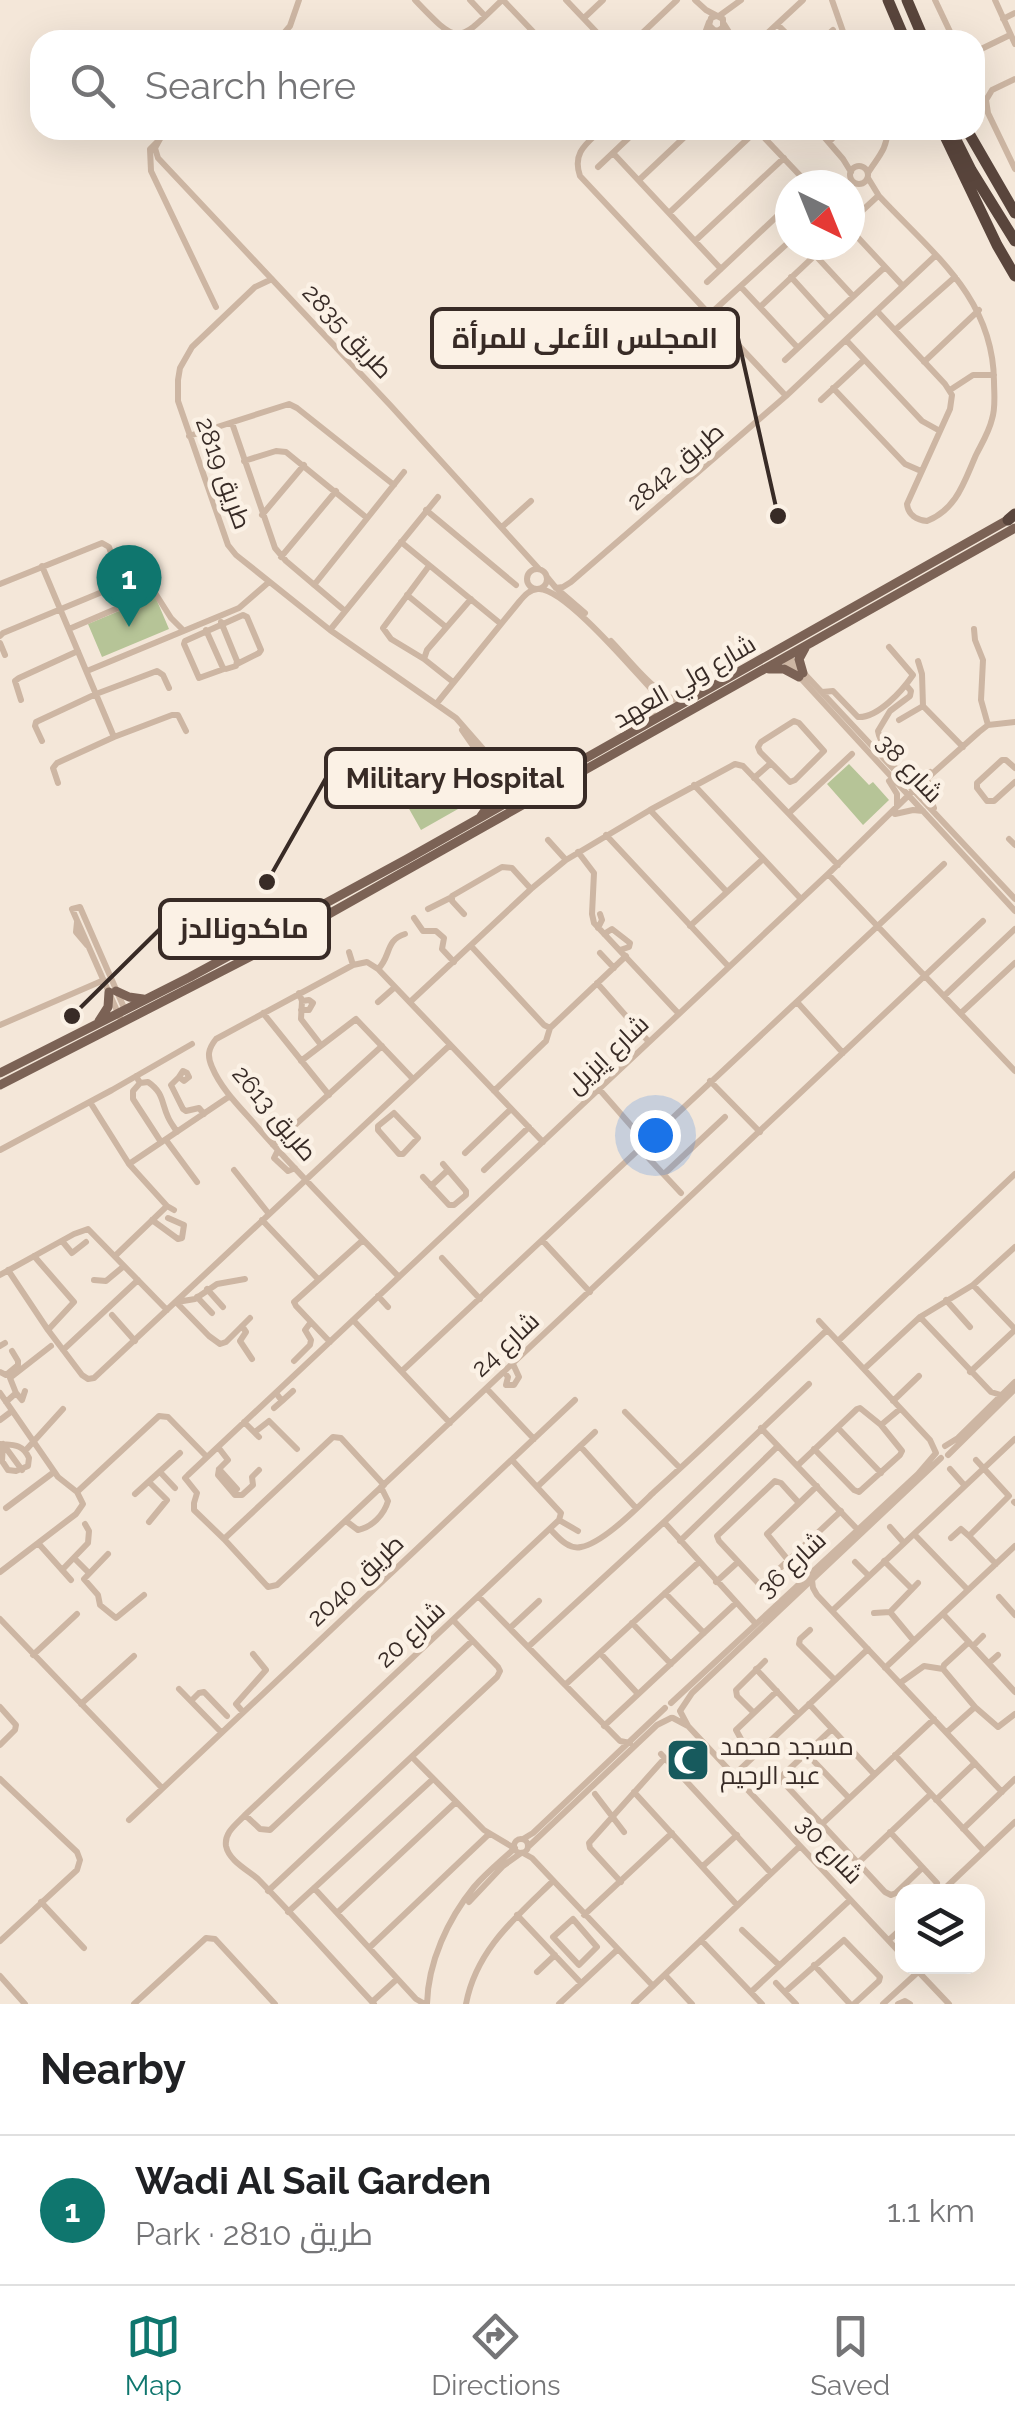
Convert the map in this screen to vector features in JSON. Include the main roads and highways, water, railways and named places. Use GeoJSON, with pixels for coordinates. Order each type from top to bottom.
{"type":"FeatureCollection","features":[{"type":"Feature","properties":{"kind":"highway"},"geometry":{"type":"LineString","coordinates":[[888,0],[901,30]]}},
{"type":"Feature","properties":{"kind":"highway"},"geometry":{"type":"LineString","coordinates":[[907,0],[920,30]]}},
{"type":"Feature","properties":{"kind":"highway"},"geometry":{"type":"LineString","coordinates":[[947,140],[1015,276]]}},
{"type":"Feature","properties":{"kind":"highway"},"geometry":{"type":"LineString","coordinates":[[956,140],[1015,241]]}},
{"type":"Feature","properties":{"kind":"highway"},"geometry":{"type":"LineString","coordinates":[[975,140],[1015,213]]}},
{"type":"Feature","properties":{"kind":"highway"},"geometry":{"type":"LineString","coordinates":[[977,140],[1015,196]]}},
{"type":"Feature","properties":{"kind":"main road","name":"شارع ولي العهد"},"geometry":{"type":"LineString","coordinates":[[0,1074],[100,1022],[123,1016],[280,942],[509,808],[766,669],[782,654],[806,646],[1013,520]]}},
{"type":"Feature","properties":{"kind":"main road","name":"شارع ولي العهد"},"geometry":{"type":"LineString","coordinates":[[123,1016],[146,999],[481,817],[509,808],[531,789],[782,654],[1013,520]]}},
{"type":"Feature","properties":{"kind":"main road"},"geometry":{"type":"LineString","coordinates":[[766,669],[784,669],[801,675],[799,659],[806,646]]}},
{"type":"Feature","properties":{"kind":"main road"},"geometry":{"type":"LineString","coordinates":[[481,817],[491,802],[496,782],[510,788],[531,789]]}},
{"type":"Feature","properties":{"kind":"main road"},"geometry":{"type":"LineString","coordinates":[[100,1022],[112,992],[146,999]]}},
{"type":"Feature","properties":{"kind":"main road"},"geometry":{"type":"LineString","coordinates":[[0,1085],[123,1016]]}},
{"type":"Feature","properties":{"kind":"place","name":"المجلس الأعلى للمرأة"},"geometry":{"type":"Point","coordinates":[778,516]}},
{"type":"Feature","properties":{"kind":"place","name":"Wadi Al Sail Garden"},"geometry":{"type":"Point","coordinates":[129,627]}},
{"type":"Feature","properties":{"kind":"place","name":"Military Hospital"},"geometry":{"type":"Point","coordinates":[267,882]}},
{"type":"Feature","properties":{"kind":"place","name":"ماكدونالدز"},"geometry":{"type":"Point","coordinates":[72,1016]}},
{"type":"Feature","properties":{"kind":"place","name":"مسجد محمد عبد الرحيم"},"geometry":{"type":"Point","coordinates":[688,1760]}}]}
